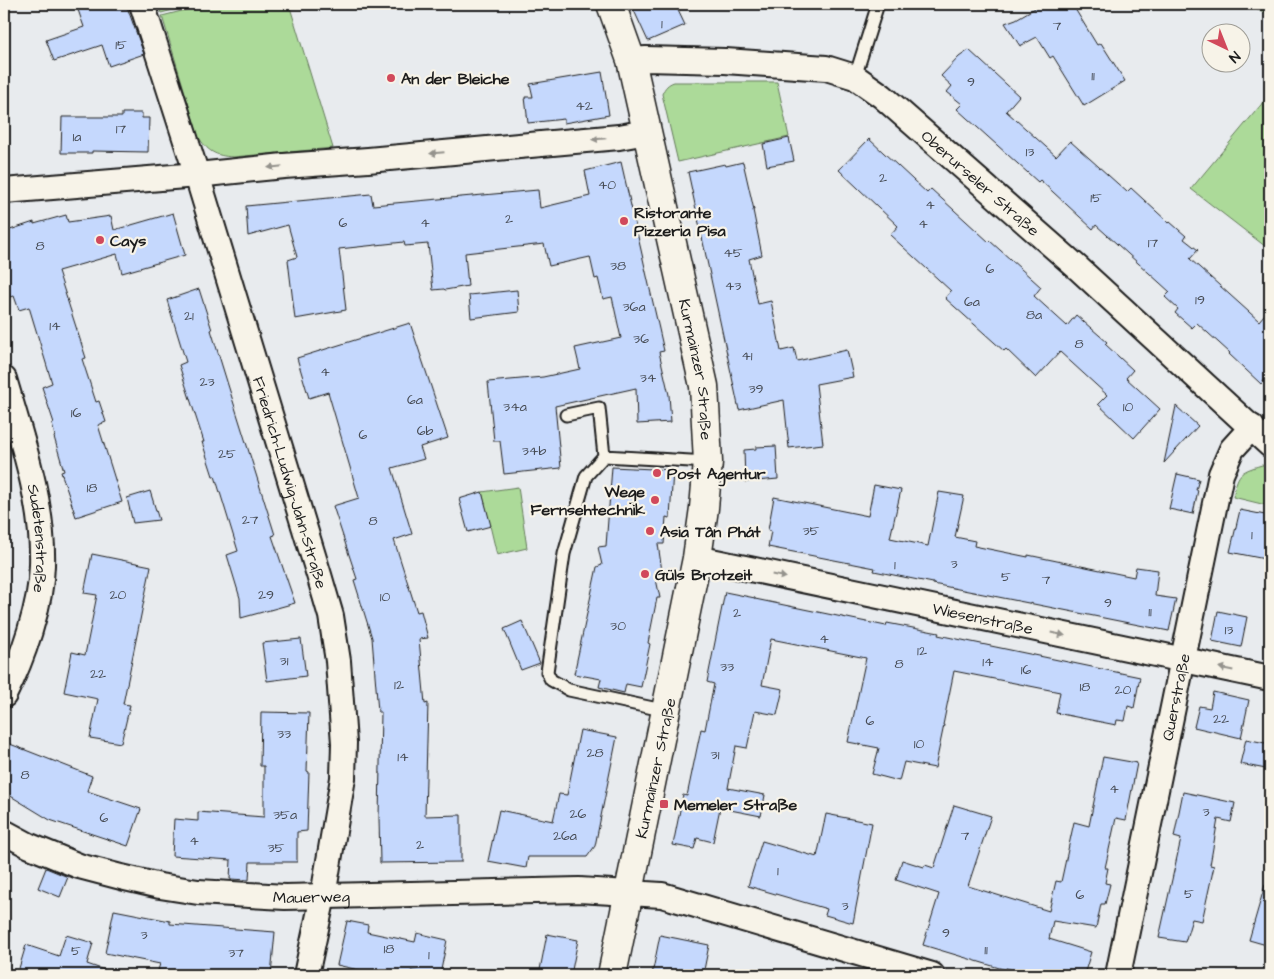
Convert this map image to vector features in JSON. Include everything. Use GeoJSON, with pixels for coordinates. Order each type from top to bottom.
{"type":"FeatureCollection","features":[{"type":"Feature","properties":{"kind":"main road","name":"Kurmainzer Straße"},"geometry":{"type":"LineString","coordinates":[[611,4],[631,60],[704,386],[708,462],[697,558],[612,975]]}},
{"type":"Feature","properties":{"kind":"street","name":"Friedrich-Ludwig-Jahn-Straße"},"geometry":{"type":"LineString","coordinates":[[142,4],[197,175],[319,575],[330,616],[338,661],[344,743],[343,778],[323,896],[306,975]]}},
{"type":"Feature","properties":{"kind":"street","name":"Oberurseler Straße"},"geometry":{"type":"LineString","coordinates":[[631,60],[725,61],[826,68],[855,77],[882,96],[1071,262],[1270,444]]}},
{"type":"Feature","properties":{"kind":"street"},"geometry":{"type":"LineString","coordinates":[[4,191],[592,140],[648,132]]}},
{"type":"Feature","properties":{"kind":"street","name":"Sudetenstraße"},"geometry":{"type":"LineString","coordinates":[[4,379],[27,457],[37,504],[42,565],[32,622],[12,679],[4,695]]}},
{"type":"Feature","properties":{"kind":"street","name":"Querstraße"},"geometry":{"type":"LineString","coordinates":[[1118,975],[1221,474],[1232,449],[1252,428]]}},
{"type":"Feature","properties":{"kind":"street","name":"Wiesenstraße"},"geometry":{"type":"LineString","coordinates":[[697,558],[1270,678]]}},
{"type":"Feature","properties":{"kind":"street","name":"Mauerweg"},"geometry":{"type":"LineString","coordinates":[[4,832],[30,846],[79,866],[160,886],[198,892],[285,897],[579,890],[629,892]]}},
{"type":"Feature","properties":{"kind":"street"},"geometry":{"type":"LineString","coordinates":[[629,892],[662,895],[932,975]]}},
{"type":"Feature","properties":{"kind":"lane"},"geometry":{"type":"LineString","coordinates":[[855,77],[878,4]]}},
{"type":"Feature","properties":{"kind":"lane"},"geometry":{"type":"LineString","coordinates":[[566,415],[599,408],[604,456],[586,476],[564,554],[547,672],[551,680],[569,690],[667,711]]}},
{"type":"Feature","properties":{"kind":"lane"},"geometry":{"type":"LineString","coordinates":[[604,456],[708,462]]}},
{"type":"Feature","properties":{"kind":"green space"},"geometry":{"type":"Polygon","coordinates":[[[158,4],[198,4],[161,13],[158,4]]]}},
{"type":"Feature","properties":{"kind":"green space"},"geometry":{"type":"Polygon","coordinates":[[[209,4],[289,4],[333,148],[233,157],[216,154],[205,145],[198,136],[162,16],[209,4]]]}},
{"type":"Feature","properties":{"kind":"green space"},"geometry":{"type":"Polygon","coordinates":[[[1248,4],[1270,4],[1270,15],[1248,4]]]}},
{"type":"Feature","properties":{"kind":"green space"},"geometry":{"type":"Polygon","coordinates":[[[674,82],[777,82],[789,137],[678,162],[662,94],[667,86],[674,82]]]}},
{"type":"Feature","properties":{"kind":"green space"},"geometry":{"type":"Polygon","coordinates":[[[1270,94],[1270,250],[1191,189],[1270,94]]]}},
{"type":"Feature","properties":{"kind":"green space"},"geometry":{"type":"Polygon","coordinates":[[[1262,465],[1270,467],[1270,506],[1233,497],[1240,475],[1262,465]]]}},
{"type":"Feature","properties":{"kind":"green space"},"geometry":{"type":"Polygon","coordinates":[[[518,487],[527,548],[497,555],[482,492],[518,487]]]}},
{"type":"Feature","properties":{"kind":"building"},"geometry":{"type":"Polygon","coordinates":[[[76,4],[126,4],[144,54],[109,66],[102,45],[54,61],[46,40],[84,27],[76,4]]]}},
{"type":"Feature","properties":{"kind":"building"},"geometry":{"type":"Polygon","coordinates":[[[631,4],[675,4],[685,25],[648,41],[631,4]]]}},
{"type":"Feature","properties":{"kind":"building"},"geometry":{"type":"Polygon","coordinates":[[[1042,4],[1072,4],[1097,45],[1101,43],[1125,81],[1084,106],[1053,56],[1050,58],[1037,37],[1020,46],[1005,23],[1042,4]]]}},
{"type":"Feature","properties":{"kind":"building"},"geometry":{"type":"Polygon","coordinates":[[[969,50],[1019,96],[1006,111],[1056,156],[1070,141],[1127,192],[1131,188],[1186,236],[1184,239],[1198,250],[1190,259],[1259,321],[1270,308],[1270,374],[1261,384],[1197,323],[1192,328],[1175,313],[1178,309],[1165,297],[1170,292],[1096,225],[1093,229],[1040,180],[1038,182],[957,109],[962,104],[947,92],[952,86],[941,76],[959,57],[969,50]]]}},
{"type":"Feature","properties":{"kind":"building"},"geometry":{"type":"Polygon","coordinates":[[[602,72],[609,115],[564,123],[564,119],[528,123],[525,97],[533,97],[530,84],[602,72]]]}},
{"type":"Feature","properties":{"kind":"building"},"geometry":{"type":"Polygon","coordinates":[[[122,113],[142,113],[142,118],[149,118],[148,152],[92,151],[92,153],[61,153],[62,117],[122,117],[122,113]]]}},
{"type":"Feature","properties":{"kind":"building"},"geometry":{"type":"Polygon","coordinates":[[[789,138],[794,161],[767,166],[763,144],[789,138]]]}},
{"type":"Feature","properties":{"kind":"building"},"geometry":{"type":"Polygon","coordinates":[[[869,139],[927,193],[931,189],[1041,287],[1034,296],[1067,326],[1076,315],[1107,342],[1105,344],[1133,370],[1126,378],[1160,409],[1134,438],[1098,404],[1107,395],[1060,352],[1036,378],[1006,349],[1004,351],[945,298],[951,291],[890,235],[898,226],[839,170],[869,139]]]}},
{"type":"Feature","properties":{"kind":"building"},"geometry":{"type":"Polygon","coordinates":[[[621,162],[664,351],[659,352],[669,395],[671,422],[637,424],[636,388],[555,406],[561,468],[504,474],[500,441],[494,441],[488,382],[543,377],[580,369],[575,348],[621,338],[612,297],[603,299],[598,278],[595,279],[590,257],[549,266],[544,244],[465,253],[468,286],[433,290],[428,244],[405,246],[404,242],[339,249],[346,310],[295,319],[288,260],[297,257],[288,225],[248,236],[246,206],[371,194],[373,205],[538,190],[540,208],[590,196],[585,171],[621,162]]]}},
{"type":"Feature","properties":{"kind":"building"},"geometry":{"type":"Polygon","coordinates":[[[743,162],[762,255],[749,259],[758,304],[771,301],[781,351],[794,348],[797,361],[847,350],[853,377],[816,384],[823,444],[789,448],[784,400],[739,410],[688,172],[743,162]]]}},
{"type":"Feature","properties":{"kind":"building"},"geometry":{"type":"Polygon","coordinates":[[[173,213],[185,255],[122,273],[117,254],[58,271],[86,358],[82,359],[96,402],[99,401],[106,422],[98,425],[122,502],[76,517],[61,472],[64,471],[54,437],[52,424],[54,423],[42,387],[52,383],[29,307],[19,310],[14,296],[10,297],[4,273],[4,232],[34,222],[34,224],[66,215],[68,222],[111,216],[114,230],[173,213]]]}},
{"type":"Feature","properties":{"kind":"building"},"geometry":{"type":"Polygon","coordinates":[[[199,289],[275,535],[272,536],[295,603],[241,618],[240,598],[227,555],[238,551],[179,365],[186,362],[167,300],[199,289]]]}},
{"type":"Feature","properties":{"kind":"building"},"geometry":{"type":"Polygon","coordinates":[[[517,290],[519,312],[471,318],[469,295],[517,290]]]}},
{"type":"Feature","properties":{"kind":"building"},"geometry":{"type":"Polygon","coordinates":[[[410,323],[448,438],[420,447],[424,459],[392,468],[412,534],[394,540],[417,612],[421,611],[428,638],[419,639],[425,704],[428,703],[425,816],[461,815],[461,862],[380,863],[381,712],[378,712],[372,638],[354,580],[357,579],[333,506],[359,498],[328,392],[309,398],[297,358],[410,323]]]}},
{"type":"Feature","properties":{"kind":"building"},"geometry":{"type":"Polygon","coordinates":[[[1176,406],[1198,426],[1164,463],[1176,406]]]}},
{"type":"Feature","properties":{"kind":"building"},"geometry":{"type":"Polygon","coordinates":[[[776,446],[778,479],[745,482],[744,450],[776,446]]]}},
{"type":"Feature","properties":{"kind":"building"},"geometry":{"type":"Polygon","coordinates":[[[612,467],[673,470],[670,518],[666,517],[664,544],[658,544],[663,578],[656,579],[660,598],[657,598],[641,687],[626,684],[624,693],[599,687],[601,679],[574,674],[597,567],[602,565],[598,547],[606,546],[612,467]]]}},
{"type":"Feature","properties":{"kind":"building"},"geometry":{"type":"Polygon","coordinates":[[[1177,474],[1199,479],[1193,514],[1169,509],[1177,474]]]}},
{"type":"Feature","properties":{"kind":"building"},"geometry":{"type":"Polygon","coordinates":[[[874,485],[901,490],[890,538],[928,546],[939,492],[964,496],[955,537],[975,541],[974,546],[1134,577],[1136,567],[1158,570],[1155,596],[1176,599],[1169,631],[933,584],[874,571],[875,568],[768,547],[771,531],[768,530],[774,497],[868,516],[874,485]]]}},
{"type":"Feature","properties":{"kind":"building"},"geometry":{"type":"Polygon","coordinates":[[[150,491],[159,520],[133,523],[127,498],[150,491]]]}},
{"type":"Feature","properties":{"kind":"building"},"geometry":{"type":"Polygon","coordinates":[[[482,492],[491,526],[468,532],[459,499],[482,492]]]}},
{"type":"Feature","properties":{"kind":"building"},"geometry":{"type":"Polygon","coordinates":[[[1240,510],[1270,516],[1270,560],[1230,552],[1240,510]]]}},
{"type":"Feature","properties":{"kind":"building"},"geometry":{"type":"Polygon","coordinates":[[[92,554],[151,566],[123,704],[130,705],[121,743],[90,738],[98,699],[64,692],[72,652],[85,655],[97,595],[84,593],[92,554]]]}},
{"type":"Feature","properties":{"kind":"building"},"geometry":{"type":"Polygon","coordinates":[[[725,592],[886,626],[887,623],[939,633],[938,635],[1140,677],[1134,708],[1128,706],[1125,721],[1117,720],[1116,725],[1056,713],[1060,692],[954,671],[935,768],[904,762],[899,781],[872,774],[879,748],[848,742],[866,658],[771,639],[762,685],[783,689],[777,715],[755,711],[747,748],[736,746],[728,788],[765,795],[761,816],[720,808],[713,842],[697,838],[694,849],[673,845],[683,795],[687,796],[701,729],[705,730],[714,684],[707,682],[725,592]]]}},
{"type":"Feature","properties":{"kind":"building"},"geometry":{"type":"Polygon","coordinates":[[[1218,611],[1247,617],[1241,647],[1212,641],[1218,611]]]}},
{"type":"Feature","properties":{"kind":"building"},"geometry":{"type":"Polygon","coordinates":[[[522,621],[540,663],[521,670],[504,629],[522,621]]]}},
{"type":"Feature","properties":{"kind":"building"},"geometry":{"type":"Polygon","coordinates":[[[301,639],[306,676],[267,681],[262,643],[301,639]]]}},
{"type":"Feature","properties":{"kind":"building"},"geometry":{"type":"Polygon","coordinates":[[[1213,692],[1249,700],[1241,738],[1194,727],[1199,706],[1210,708],[1213,692]]]}},
{"type":"Feature","properties":{"kind":"building"},"geometry":{"type":"Polygon","coordinates":[[[261,712],[309,713],[307,831],[297,832],[297,862],[250,862],[249,880],[230,879],[231,860],[172,856],[174,819],[198,821],[198,812],[264,817],[264,766],[260,766],[261,712]]]}},
{"type":"Feature","properties":{"kind":"building"},"geometry":{"type":"Polygon","coordinates":[[[580,730],[617,737],[595,846],[587,857],[528,857],[526,868],[488,861],[499,810],[553,821],[559,794],[567,795],[580,730]]]}},
{"type":"Feature","properties":{"kind":"building"},"geometry":{"type":"Polygon","coordinates":[[[1246,739],[1270,744],[1266,769],[1240,764],[1246,739]]]}},
{"type":"Feature","properties":{"kind":"building"},"geometry":{"type":"Polygon","coordinates":[[[10,744],[92,776],[87,791],[141,809],[128,846],[50,820],[4,792],[4,755],[10,744]]]}},
{"type":"Feature","properties":{"kind":"building"},"geometry":{"type":"Polygon","coordinates":[[[1103,757],[1137,763],[1126,820],[1116,818],[1105,868],[1108,868],[1105,883],[1110,884],[1105,904],[1101,904],[1096,928],[1053,921],[1049,939],[1091,952],[1084,975],[1030,975],[1006,968],[1006,970],[923,945],[939,894],[896,880],[902,860],[934,868],[954,805],[991,816],[968,886],[1049,911],[1056,881],[1061,882],[1074,822],[1089,826],[1103,757]]]}},
{"type":"Feature","properties":{"kind":"building"},"geometry":{"type":"Polygon","coordinates":[[[1183,792],[1235,803],[1231,822],[1218,819],[1210,865],[1214,866],[1202,921],[1192,919],[1185,942],[1159,938],[1181,839],[1174,837],[1183,792]]]}},
{"type":"Feature","properties":{"kind":"building"},"geometry":{"type":"Polygon","coordinates":[[[826,814],[872,823],[853,923],[825,915],[827,909],[748,886],[762,841],[817,857],[826,814]]]}},
{"type":"Feature","properties":{"kind":"building"},"geometry":{"type":"Polygon","coordinates":[[[46,868],[68,877],[60,897],[38,888],[46,868]]]}},
{"type":"Feature","properties":{"kind":"building"},"geometry":{"type":"Polygon","coordinates":[[[1265,885],[1270,886],[1270,946],[1249,940],[1265,885]]]}},
{"type":"Feature","properties":{"kind":"building"},"geometry":{"type":"Polygon","coordinates":[[[114,910],[170,921],[170,924],[275,932],[271,975],[228,975],[158,970],[160,964],[105,953],[114,910]]]}},
{"type":"Feature","properties":{"kind":"building"},"geometry":{"type":"Polygon","coordinates":[[[347,921],[368,925],[367,932],[415,942],[417,933],[447,940],[440,975],[411,971],[410,975],[380,975],[337,965],[347,921]]]}},
{"type":"Feature","properties":{"kind":"building"},"geometry":{"type":"Polygon","coordinates":[[[547,934],[578,940],[571,975],[539,975],[547,934]]]}},
{"type":"Feature","properties":{"kind":"building"},"geometry":{"type":"Polygon","coordinates":[[[66,935],[93,943],[87,964],[107,971],[107,975],[17,975],[26,945],[59,956],[66,935]]]}},
{"type":"Feature","properties":{"kind":"building"},"geometry":{"type":"Polygon","coordinates":[[[660,935],[709,945],[703,975],[652,975],[660,935]]]}},
{"type":"Feature","properties":{"kind":"place","name":"An der Bleiche"},"geometry":{"type":"Point","coordinates":[391,78]}},
{"type":"Feature","properties":{"kind":"place","name":"Ristorante Pizzeria Pisa"},"geometry":{"type":"Point","coordinates":[624,221]}},
{"type":"Feature","properties":{"kind":"place","name":"Cays"},"geometry":{"type":"Point","coordinates":[100,240]}},
{"type":"Feature","properties":{"kind":"place","name":"Post Agentur"},"geometry":{"type":"Point","coordinates":[657,473]}},
{"type":"Feature","properties":{"kind":"place","name":"Wege Fernsehtechnik"},"geometry":{"type":"Point","coordinates":[655,500]}},
{"type":"Feature","properties":{"kind":"place","name":"Asia Tân Phát"},"geometry":{"type":"Point","coordinates":[650,531]}},
{"type":"Feature","properties":{"kind":"place","name":"Güls Brotzeit"},"geometry":{"type":"Point","coordinates":[645,574]}},
{"type":"Feature","properties":{"kind":"place","name":"Memeler Straße"},"geometry":{"type":"Point","coordinates":[664,804]}}]}
